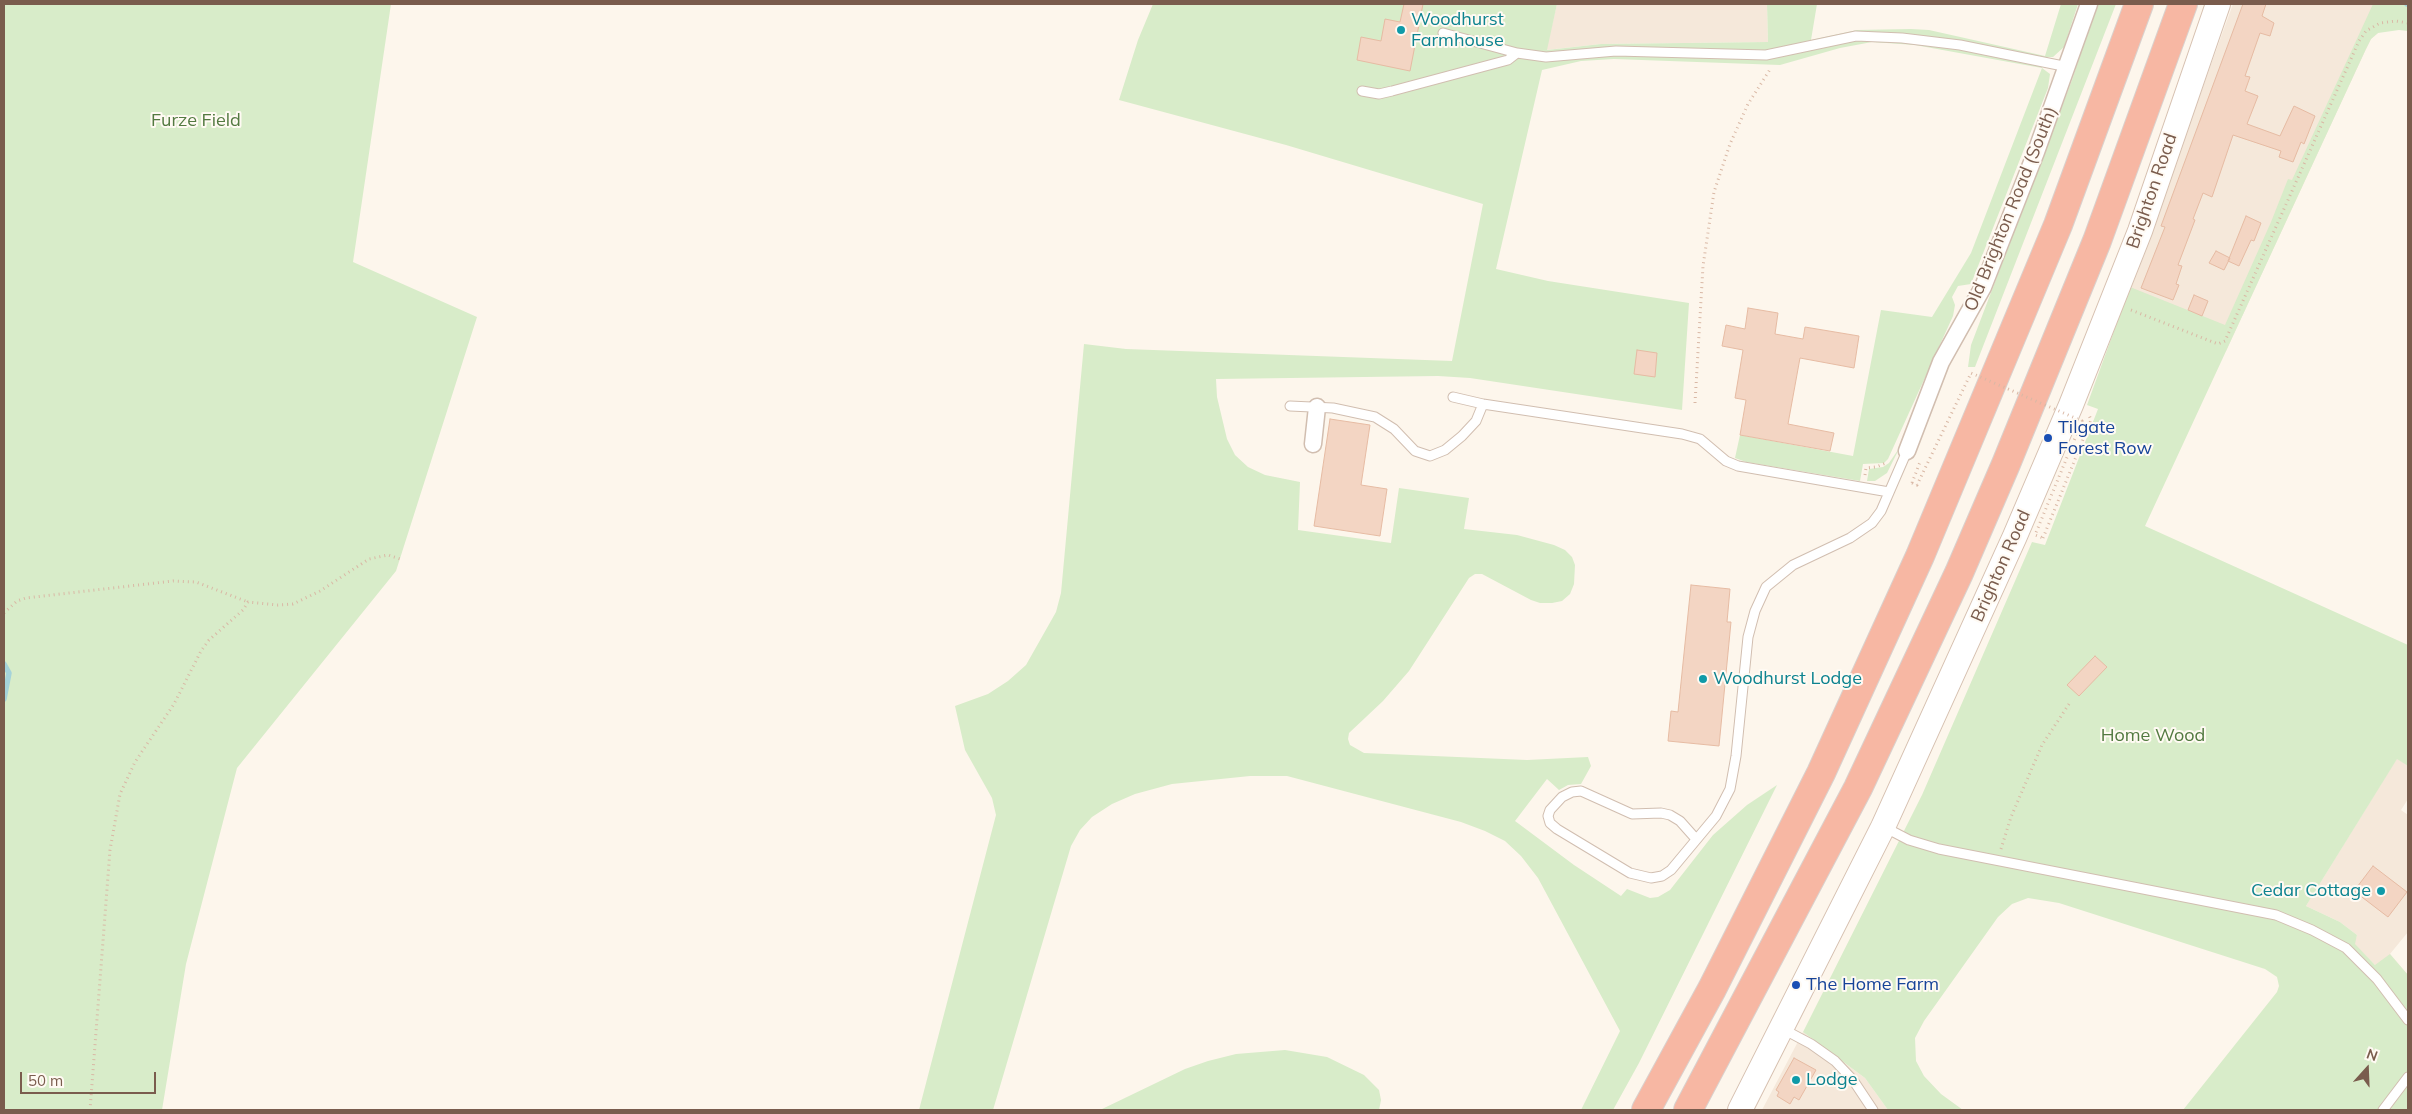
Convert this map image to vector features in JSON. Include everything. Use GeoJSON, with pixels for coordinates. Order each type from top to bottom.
{"type":"FeatureCollection","features":[{"type":"Feature","properties":{"kind":"highway"},"geometry":{"type":"LineString","coordinates":[[1646,1110],[1712,989],[1821,773],[1920,556],[2058,225],[2139,4]]}},
{"type":"Feature","properties":{"kind":"highway"},"geometry":{"type":"LineString","coordinates":[[1688,1110],[1858,788],[1955,582],[2097,241],[2183,4]]}},
{"type":"Feature","properties":{"kind":"highway"},"geometry":{"type":"LineString","coordinates":[[1703,1110],[1772,954]]}},
{"type":"Feature","properties":{"kind":"street","name":"Old Brighton Road (South)"},"geometry":{"type":"LineString","coordinates":[[1907,450],[1941,362],[1983,287],[2068,67],[2089,4]]}},
{"type":"Feature","properties":{"kind":"street","name":"Brighton Road"},"geometry":{"type":"LineString","coordinates":[[1740,1110],[1883,827],[2015,536],[2140,231],[2218,4]]}},
{"type":"Feature","properties":{"kind":"street"},"geometry":{"type":"LineString","coordinates":[[1313,444],[1317,407]]}},
{"type":"Feature","properties":{"kind":"lane"},"geometry":{"type":"LineString","coordinates":[[1443,33],[1516,53],[1546,57],[1601,51],[1748,56],[1780,54],[1844,38],[1877,36],[1960,45],[2068,67]]}},
{"type":"Feature","properties":{"kind":"lane"},"geometry":{"type":"LineString","coordinates":[[1362,90],[1379,94],[1392,91],[1508,60],[1516,53]]}},
{"type":"Feature","properties":{"kind":"lane"},"geometry":{"type":"LineString","coordinates":[[1453,397],[1483,404],[1682,434],[1700,439],[1726,461],[1738,466],[1890,492]]}},
{"type":"Feature","properties":{"kind":"lane"},"geometry":{"type":"LineString","coordinates":[[1290,406],[1347,410],[1375,417],[1394,429],[1415,451],[1422,455],[1430,456],[1445,450],[1462,436],[1476,421],[1483,404]]}},
{"type":"Feature","properties":{"kind":"lane","name":"Old Brighton Road (South)"},"geometry":{"type":"LineString","coordinates":[[1696,839],[1680,822],[1670,815],[1661,813],[1632,814],[1581,791],[1572,792],[1562,797],[1550,810],[1548,816],[1550,823],[1557,829],[1624,870],[1646,877],[1657,877],[1666,874],[1696,839],[1722,808],[1732,781],[1748,636],[1760,597],[1766,587],[1794,566],[1850,538],[1872,522],[1881,511],[1907,450]]}},
{"type":"Feature","properties":{"kind":"lane"},"geometry":{"type":"LineString","coordinates":[[1883,827],[1909,840],[1939,849],[2253,909],[2294,922],[2328,938],[2353,954],[2388,992],[2408,1020]]}},
{"type":"Feature","properties":{"kind":"lane"},"geometry":{"type":"LineString","coordinates":[[1781,1028],[1811,1044],[1835,1061],[1848,1074],[1873,1110]]}},
{"type":"Feature","properties":{"kind":"lane"},"geometry":{"type":"LineString","coordinates":[[2383,1110],[2408,1077]]}},
{"type":"Feature","properties":{"kind":"path"},"geometry":{"type":"LineString","coordinates":[[2112,302],[2218,344],[2225,341],[2359,41],[2366,31],[2380,23],[2396,21],[2408,23]]}},
{"type":"Feature","properties":{"kind":"path"},"geometry":{"type":"LineString","coordinates":[[1695,403],[1703,266],[1714,192],[1730,144],[1748,104],[1780,54]]}},
{"type":"Feature","properties":{"kind":"path"},"geometry":{"type":"LineString","coordinates":[[1912,482],[1917,485],[1971,373],[2082,421],[2035,535],[2043,538],[2090,420],[2088,411]]}},
{"type":"Feature","properties":{"kind":"path"},"geometry":{"type":"LineString","coordinates":[[1863,488],[1866,468],[1876,467],[1890,460]]}},
{"type":"Feature","properties":{"kind":"path"},"geometry":{"type":"LineString","coordinates":[[4,613],[17,601],[26,598],[173,581],[196,582],[248,602],[278,605],[293,604],[320,591],[369,559],[388,555],[400,559]]}},
{"type":"Feature","properties":{"kind":"path"},"geometry":{"type":"LineString","coordinates":[[90,1110],[110,850],[120,794],[134,762],[174,704],[201,651],[209,640],[244,610],[248,602]]}},
{"type":"Feature","properties":{"kind":"path"},"geometry":{"type":"LineString","coordinates":[[1998,860],[2011,817],[2042,745],[2071,701]]}},
{"type":"Feature","properties":{"kind":"shaded area"},"geometry":{"type":"Polygon","coordinates":[[[1557,4],[1767,4],[1768,42],[1601,44],[1546,50],[1557,4]]]}},
{"type":"Feature","properties":{"kind":"shaded area"},"geometry":{"type":"Polygon","coordinates":[[[2233,4],[2387,4],[2378,33],[2371,39],[2366,49],[2226,351],[2130,287],[2233,4]]]}},
{"type":"Feature","properties":{"kind":"shaded area"},"geometry":{"type":"Polygon","coordinates":[[[2397,758],[2408,766],[2408,799],[2401,810],[2408,815],[2408,932],[2390,954],[2408,975],[2408,1016],[2375,965],[2354,944],[2357,935],[2340,922],[2306,906],[2397,758]]]}},
{"type":"Feature","properties":{"kind":"shaded area"},"geometry":{"type":"Polygon","coordinates":[[[1803,1032],[1865,1078],[1888,1110],[1762,1110],[1803,1032]]]}},
{"type":"Feature","properties":{"kind":"green space","name":"Furze Field"},"geometry":{"type":"Polygon","coordinates":[[[4,4],[391,4],[353,262],[477,317],[396,571],[237,768],[186,964],[162,1110],[4,1110],[4,4]]]}},
{"type":"Feature","properties":{"kind":"green space"},"geometry":{"type":"Polygon","coordinates":[[[1153,4],[1557,4],[1547,50],[1601,44],[1768,42],[1767,4],[1817,4],[1811,40],[1857,30],[1929,30],[2045,56],[2061,4],[2078,4],[2064,47],[2053,57],[2045,57],[2042,68],[1915,45],[1872,42],[1840,48],[1780,65],[1614,59],[1581,61],[1542,70],[1496,269],[1548,281],[1689,303],[1682,410],[1470,378],[1438,376],[1216,379],[1217,397],[1227,439],[1235,455],[1248,467],[1265,475],[1300,482],[1298,530],[1391,543],[1399,488],[1469,498],[1464,529],[1517,535],[1554,545],[1565,550],[1572,557],[1575,565],[1574,584],[1570,594],[1562,601],[1552,603],[1540,603],[1531,600],[1482,574],[1475,574],[1469,578],[1409,671],[1383,701],[1349,733],[1350,745],[1364,753],[1527,760],[1588,757],[1591,766],[1581,784],[1568,785],[1559,790],[1547,779],[1515,821],[1574,865],[1621,896],[1627,889],[1650,898],[1658,897],[1670,890],[1713,835],[1747,805],[1777,785],[1639,1063],[1613,1110],[1581,1110],[1620,1031],[1538,878],[1521,856],[1505,841],[1461,822],[1287,776],[1250,776],[1172,784],[1135,794],[1112,804],[1092,817],[1080,830],[1071,846],[993,1110],[919,1110],[996,815],[992,798],[965,750],[955,706],[988,694],[1008,681],[1026,665],[1056,612],[1061,593],[1084,344],[1126,349],[1452,361],[1483,204],[1286,145],[1119,100],[1138,40],[1153,4]]]}},
{"type":"Feature","properties":{"kind":"green space"},"geometry":{"type":"Polygon","coordinates":[[[2097,4],[2116,4],[1975,367],[1968,367],[1971,345],[2072,80],[2097,4]]]}},
{"type":"Feature","properties":{"kind":"green space","name":"Home Wood"},"geometry":{"type":"Polygon","coordinates":[[[2373,4],[2408,4],[2408,31],[2399,30],[2378,33],[2371,39],[2145,526],[2408,645],[2408,766],[2397,759],[2306,906],[2340,922],[2357,935],[2355,944],[2375,965],[2390,954],[2408,975],[2408,1110],[2183,1110],[2277,992],[2279,986],[2277,977],[2265,969],[2059,903],[2028,898],[2012,904],[1998,917],[1924,1021],[1915,1038],[1916,1061],[1924,1076],[1941,1094],[1963,1110],[1888,1110],[1865,1078],[1803,1032],[1922,795],[2032,542],[2045,545],[2098,409],[2087,405],[2130,287],[2225,325],[2288,179],[2292,180],[2373,4]]]}},
{"type":"Feature","properties":{"kind":"green space"},"geometry":{"type":"Polygon","coordinates":[[[2042,68],[2050,74],[2048,88],[1971,284],[1958,286],[1952,297],[1955,305],[1953,316],[1888,459],[1884,463],[1863,464],[1860,481],[1746,462],[1735,458],[1740,435],[1853,456],[1881,310],[1932,317],[1971,253],[2042,68]]]}},
{"type":"Feature","properties":{"kind":"green space"},"geometry":{"type":"Polygon","coordinates":[[[1900,447],[1887,473],[1875,481],[1867,481],[1869,469],[1883,467],[1889,463],[1900,447]]]}},
{"type":"Feature","properties":{"kind":"green space"},"geometry":{"type":"Polygon","coordinates":[[[1285,1050],[1327,1057],[1364,1075],[1379,1090],[1381,1100],[1379,1110],[1100,1110],[1185,1069],[1208,1061],[1236,1054],[1285,1050]]]}},
{"type":"Feature","properties":{"kind":"building","name":"Woodhurst Farmhouse"},"geometry":{"type":"Polygon","coordinates":[[[1404,4],[1423,4],[1410,71],[1357,60],[1361,37],[1381,41],[1385,19],[1400,22],[1404,4]]]}},
{"type":"Feature","properties":{"kind":"building"},"geometry":{"type":"Polygon","coordinates":[[[2243,4],[2266,4],[2262,16],[2274,23],[2270,36],[2260,33],[2245,76],[2250,77],[2245,91],[2258,96],[2247,124],[2280,136],[2294,106],[2315,116],[2304,144],[2301,142],[2293,162],[2279,157],[2281,151],[2233,135],[2212,197],[2203,193],[2193,219],[2195,220],[2178,265],[2182,266],[2176,284],[2179,285],[2173,300],[2141,288],[2165,227],[2161,226],[2243,4]]]}},
{"type":"Feature","properties":{"kind":"building"},"geometry":{"type":"Polygon","coordinates":[[[2246,216],[2261,223],[2254,241],[2251,240],[2239,266],[2228,261],[2246,216]]]}},
{"type":"Feature","properties":{"kind":"building"},"geometry":{"type":"Polygon","coordinates":[[[2216,251],[2230,258],[2224,270],[2209,263],[2216,251]]]}},
{"type":"Feature","properties":{"kind":"building"},"geometry":{"type":"Polygon","coordinates":[[[2194,295],[2208,301],[2202,316],[2188,310],[2194,295]]]}},
{"type":"Feature","properties":{"kind":"building"},"geometry":{"type":"Polygon","coordinates":[[[1748,308],[1778,313],[1775,334],[1803,339],[1805,327],[1859,336],[1854,368],[1800,358],[1788,424],[1834,433],[1830,451],[1740,435],[1746,400],[1735,398],[1743,350],[1722,346],[1726,325],[1745,329],[1748,308]]]}},
{"type":"Feature","properties":{"kind":"building"},"geometry":{"type":"Polygon","coordinates":[[[1637,350],[1657,353],[1655,377],[1634,374],[1637,350]]]}},
{"type":"Feature","properties":{"kind":"building"},"geometry":{"type":"Polygon","coordinates":[[[1330,419],[1370,425],[1361,485],[1387,489],[1380,536],[1314,526],[1330,419]]]}},
{"type":"Feature","properties":{"kind":"building","name":"Woodhurst Lodge"},"geometry":{"type":"Polygon","coordinates":[[[1691,585],[1730,589],[1727,622],[1731,622],[1719,746],[1668,741],[1671,711],[1678,712],[1691,585]]]}},
{"type":"Feature","properties":{"kind":"building"},"geometry":{"type":"Polygon","coordinates":[[[2095,656],[2107,667],[2079,696],[2067,685],[2095,656]]]}},
{"type":"Feature","properties":{"kind":"building","name":"Cedar Cottage"},"geometry":{"type":"Polygon","coordinates":[[[2373,866],[2407,892],[2388,917],[2354,891],[2373,866]]]}},
{"type":"Feature","properties":{"kind":"building","name":"Lodge"},"geometry":{"type":"Polygon","coordinates":[[[1794,1058],[1816,1070],[1799,1100],[1794,1097],[1790,1104],[1777,1096],[1779,1092],[1776,1090],[1794,1058]]]}},
{"type":"Feature","properties":{"kind":"waterway"},"geometry":{"type":"LineString","coordinates":[[4,664],[9,673],[4,699]]}},
{"type":"Feature","properties":{"kind":"place","name":"Woodhurst Farmhouse"},"geometry":{"type":"Point","coordinates":[1401,30]}},
{"type":"Feature","properties":{"kind":"place","name":"Tilgate Forest Row"},"geometry":{"type":"Point","coordinates":[2048,438]}},
{"type":"Feature","properties":{"kind":"place","name":"Woodhurst Lodge"},"geometry":{"type":"Point","coordinates":[1703,679]}},
{"type":"Feature","properties":{"kind":"place","name":"Cedar Cottage"},"geometry":{"type":"Point","coordinates":[2381,891]}},
{"type":"Feature","properties":{"kind":"place","name":"The Home Farm"},"geometry":{"type":"Point","coordinates":[1796,985]}},
{"type":"Feature","properties":{"kind":"place","name":"Lodge"},"geometry":{"type":"Point","coordinates":[1796,1080]}}]}
